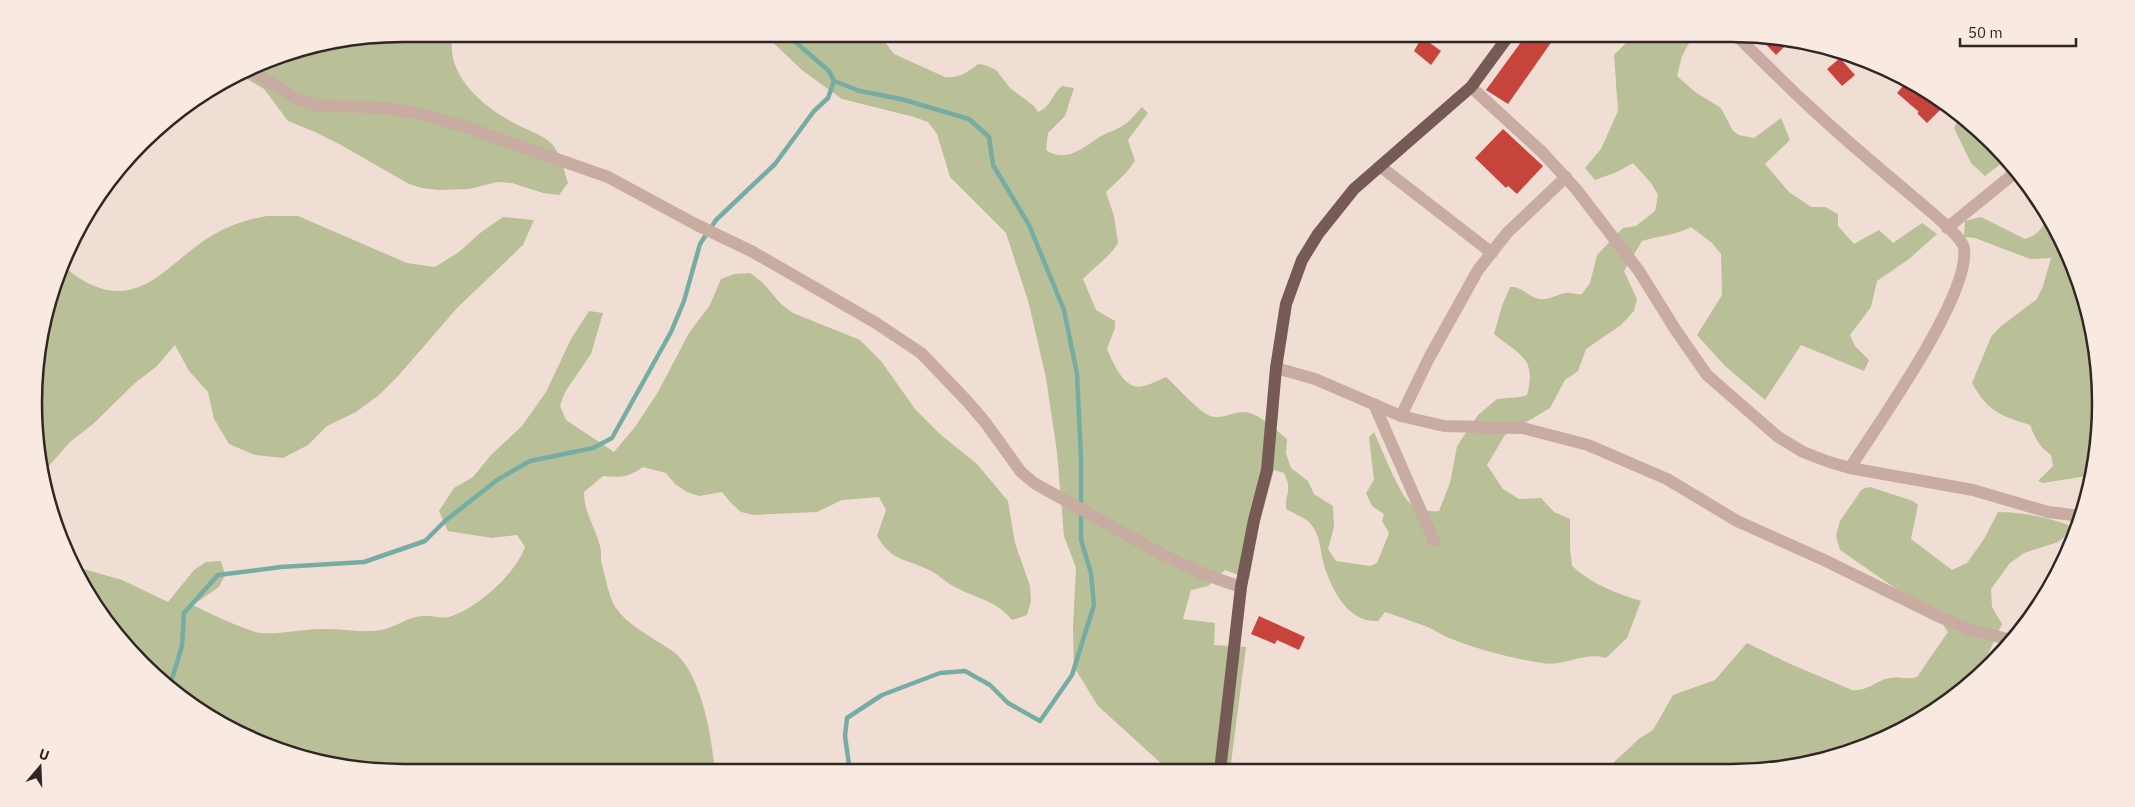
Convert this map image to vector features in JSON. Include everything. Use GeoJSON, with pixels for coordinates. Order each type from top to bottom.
{"type":"FeatureCollection","features":[{"type":"Feature","properties":{"kind":"main road"},"geometry":{"type":"LineString","coordinates":[[1221,764],[1241,587],[1254,520],[1267,470],[1276,368],[1286,304],[1302,260],[1318,234],[1354,189],[1471,87],[1504,42]]}},
{"type":"Feature","properties":{"kind":"street"},"geometry":{"type":"LineString","coordinates":[[1744,43],[1810,107],[1960,239],[1964,246],[1964,256],[1958,284],[1948,309],[1925,350],[1850,468]]}},
{"type":"Feature","properties":{"kind":"street"},"geometry":{"type":"LineString","coordinates":[[257,74],[295,98],[318,106],[378,106],[417,113],[463,126],[608,177],[696,225],[753,252],[876,323],[921,353],[966,400],[985,422],[1021,472],[1034,483],[1164,555],[1206,575],[1241,587]]}},
{"type":"Feature","properties":{"kind":"street"},"geometry":{"type":"LineString","coordinates":[[1471,87],[1535,145],[1566,177],[1639,271],[1674,329],[1707,375],[1777,436],[1803,452],[1850,468],[1973,490],[2048,512],[2074,515]]}},
{"type":"Feature","properties":{"kind":"street"},"geometry":{"type":"LineString","coordinates":[[1380,167],[1492,253]]}},
{"type":"Feature","properties":{"kind":"street"},"geometry":{"type":"LineString","coordinates":[[1947,228],[2011,176]]}},
{"type":"Feature","properties":{"kind":"street"},"geometry":{"type":"LineString","coordinates":[[1401,416],[1478,270],[1507,233],[1566,177]]}},
{"type":"Feature","properties":{"kind":"street"},"geometry":{"type":"LineString","coordinates":[[1276,368],[1315,379],[1401,416],[1444,426],[1523,428],[1588,445],[1667,479],[1737,521],[1824,560],[1940,617],[1971,630],[2006,638]]}},
{"type":"Feature","properties":{"kind":"street"},"geometry":{"type":"LineString","coordinates":[[1374,404],[1434,541]]}},
{"type":"Feature","properties":{"kind":"green space"},"geometry":{"type":"Polygon","coordinates":[[[452,42],[454,62],[468,87],[490,108],[514,123],[544,137],[552,144],[558,153],[568,183],[559,195],[543,193],[512,183],[497,182],[469,189],[438,190],[409,184],[341,145],[288,121],[264,89],[247,79],[287,62],[333,49],[380,43],[452,42]]]}},
{"type":"Feature","properties":{"kind":"green space"},"geometry":{"type":"Polygon","coordinates":[[[772,42],[885,42],[894,54],[945,77],[955,77],[963,74],[978,64],[985,65],[996,70],[1010,88],[1034,106],[1038,112],[1049,104],[1062,86],[1074,88],[1065,116],[1048,133],[1046,150],[1060,155],[1067,155],[1080,150],[1101,136],[1119,128],[1130,120],[1142,107],[1148,113],[1128,140],[1135,161],[1126,173],[1106,192],[1114,216],[1118,243],[1083,279],[1096,310],[1115,321],[1115,328],[1107,349],[1112,361],[1120,375],[1131,385],[1137,387],[1144,386],[1166,377],[1193,403],[1210,416],[1218,417],[1244,412],[1256,415],[1267,422],[1287,439],[1286,453],[1291,468],[1308,481],[1314,494],[1333,506],[1334,527],[1328,549],[1336,561],[1370,566],[1377,563],[1389,533],[1382,521],[1384,514],[1372,506],[1366,493],[1374,480],[1369,437],[1374,432],[1395,480],[1409,502],[1423,510],[1439,511],[1450,483],[1457,446],[1478,415],[1497,399],[1527,395],[1530,372],[1528,365],[1524,358],[1494,334],[1510,287],[1518,288],[1539,299],[1566,293],[1582,294],[1590,283],[1597,255],[1623,228],[1636,226],[1655,211],[1658,195],[1651,183],[1633,163],[1617,172],[1595,180],[1585,168],[1601,149],[1618,111],[1614,55],[1627,42],[1690,42],[1682,56],[1677,76],[1695,92],[1721,108],[1733,131],[1739,135],[1754,138],[1781,118],[1790,140],[1765,164],[1789,192],[1811,207],[1825,207],[1838,214],[1838,226],[1854,244],[1879,230],[1893,243],[1922,223],[1937,234],[1909,259],[1877,281],[1871,307],[1850,335],[1855,346],[1869,360],[1864,371],[1801,345],[1765,400],[1725,366],[1697,335],[1722,295],[1721,254],[1712,243],[1691,227],[1673,234],[1642,241],[1624,271],[1637,299],[1634,311],[1621,325],[1586,349],[1578,371],[1565,380],[1550,408],[1505,435],[1487,465],[1503,489],[1519,499],[1541,498],[1554,512],[1570,519],[1572,566],[1604,587],[1641,601],[1627,638],[1606,658],[1590,656],[1558,663],[1542,663],[1472,646],[1446,637],[1428,627],[1385,612],[1378,621],[1358,617],[1343,603],[1332,585],[1324,565],[1318,537],[1313,527],[1307,520],[1286,509],[1287,479],[1284,473],[1274,470],[1259,525],[1249,579],[1225,570],[1208,586],[1191,590],[1183,619],[1215,623],[1214,645],[1246,647],[1231,764],[1162,764],[1098,706],[1074,667],[1073,628],[1076,568],[1064,536],[1057,452],[1046,378],[1029,304],[1006,233],[950,177],[937,134],[928,122],[842,99],[803,71],[772,42]]]}},
{"type":"Feature","properties":{"kind":"green space"},"geometry":{"type":"Polygon","coordinates":[[[1957,122],[2001,163],[1985,176],[1971,163],[1954,128],[1957,122]]]}},
{"type":"Feature","properties":{"kind":"green space"},"geometry":{"type":"Polygon","coordinates":[[[267,216],[298,216],[407,263],[435,267],[459,252],[480,233],[503,217],[534,220],[523,245],[457,308],[399,375],[379,395],[356,412],[327,426],[308,445],[283,458],[255,455],[229,444],[214,419],[208,392],[189,371],[175,345],[157,366],[135,383],[93,424],[70,442],[48,467],[43,427],[43,380],[49,333],[68,270],[81,279],[104,289],[122,291],[139,287],[154,279],[197,245],[213,235],[252,219],[267,216]]]}},
{"type":"Feature","properties":{"kind":"green space"},"geometry":{"type":"Polygon","coordinates":[[[1981,217],[2025,239],[2034,235],[2044,223],[2065,265],[2073,287],[2086,333],[2092,380],[2092,427],[2085,476],[2043,483],[2038,481],[2053,466],[2051,455],[2038,442],[2030,425],[2011,419],[1989,406],[1972,383],[1991,337],[2000,327],[2037,299],[2051,258],[2030,259],[1975,238],[1964,237],[1965,221],[1981,217]]]}},
{"type":"Feature","properties":{"kind":"green space"},"geometry":{"type":"Polygon","coordinates":[[[750,273],[762,282],[782,305],[793,313],[860,340],[881,361],[915,409],[941,435],[977,464],[1008,501],[1015,543],[1030,586],[1031,601],[1027,615],[1012,620],[992,603],[953,586],[931,571],[893,555],[877,536],[886,510],[879,497],[842,500],[817,512],[754,515],[741,512],[722,492],[699,496],[687,492],[675,484],[666,473],[643,467],[624,476],[603,476],[584,492],[584,499],[600,546],[601,563],[612,599],[621,615],[674,652],[684,662],[692,676],[704,708],[714,764],[380,764],[333,758],[287,745],[244,727],[203,704],[165,675],[132,642],[103,604],[83,569],[122,580],[168,602],[194,570],[206,562],[221,561],[225,575],[219,587],[193,605],[236,625],[260,633],[318,629],[378,630],[386,629],[417,617],[444,618],[463,612],[485,597],[505,578],[514,567],[525,547],[517,535],[492,538],[448,531],[439,511],[454,488],[473,477],[491,455],[522,426],[546,392],[571,339],[589,311],[603,313],[591,354],[565,392],[560,406],[566,420],[614,452],[635,427],[658,392],[689,333],[710,305],[721,279],[734,274],[750,273]]]}},
{"type":"Feature","properties":{"kind":"green space"},"geometry":{"type":"Polygon","coordinates":[[[1870,487],[1913,501],[1918,505],[1911,539],[1952,570],[1967,563],[1984,539],[1998,512],[2038,516],[2071,526],[2068,534],[2058,542],[2024,553],[2010,563],[1991,589],[1992,607],[2002,624],[1985,661],[1932,704],[1891,727],[1848,745],[1802,758],[1755,764],[1613,764],[1640,738],[1653,730],[1673,695],[1715,680],[1747,643],[1788,663],[1852,690],[1866,688],[1889,678],[1917,677],[1948,632],[1932,608],[1895,588],[1840,550],[1836,536],[1840,521],[1862,489],[1870,487]]]}},
{"type":"Feature","properties":{"kind":"building"},"geometry":{"type":"Polygon","coordinates":[[[1419,42],[1429,42],[1441,51],[1431,65],[1414,51],[1419,42]]]}},
{"type":"Feature","properties":{"kind":"building"},"geometry":{"type":"Polygon","coordinates":[[[1521,42],[1551,42],[1508,104],[1486,90],[1521,42]]]}},
{"type":"Feature","properties":{"kind":"building"},"geometry":{"type":"Polygon","coordinates":[[[1766,44],[1784,47],[1776,55],[1766,44]]]}},
{"type":"Feature","properties":{"kind":"building"},"geometry":{"type":"Polygon","coordinates":[[[1839,59],[1842,60],[1855,75],[1842,86],[1827,69],[1839,59]]]}},
{"type":"Feature","properties":{"kind":"building"},"geometry":{"type":"Polygon","coordinates":[[[1903,86],[1941,109],[1927,123],[1917,113],[1919,112],[1897,93],[1903,86]]]}},
{"type":"Feature","properties":{"kind":"building"},"geometry":{"type":"Polygon","coordinates":[[[1503,129],[1543,166],[1517,194],[1508,186],[1506,188],[1475,158],[1503,129]]]}},
{"type":"Feature","properties":{"kind":"building"},"geometry":{"type":"Polygon","coordinates":[[[1259,616],[1305,637],[1299,650],[1277,640],[1275,644],[1251,634],[1259,616]]]}},
{"type":"Feature","properties":{"kind":"waterway"},"geometry":{"type":"LineString","coordinates":[[795,42],[829,71],[834,81],[860,91],[901,99],[969,119],[989,137],[993,165],[1029,225],[1064,310],[1077,374],[1081,459],[1081,540],[1091,573],[1094,605],[1072,675],[1040,721],[1008,703],[990,685],[965,671],[940,673],[882,695],[847,718],[845,736],[849,764]]}},
{"type":"Feature","properties":{"kind":"waterway"},"geometry":{"type":"LineString","coordinates":[[172,680],[182,646],[184,613],[218,575],[281,567],[364,562],[425,541],[445,521],[497,480],[530,461],[593,448],[612,438],[671,332],[684,301],[700,244],[716,220],[775,164],[814,111],[828,98],[834,81]]}}]}
